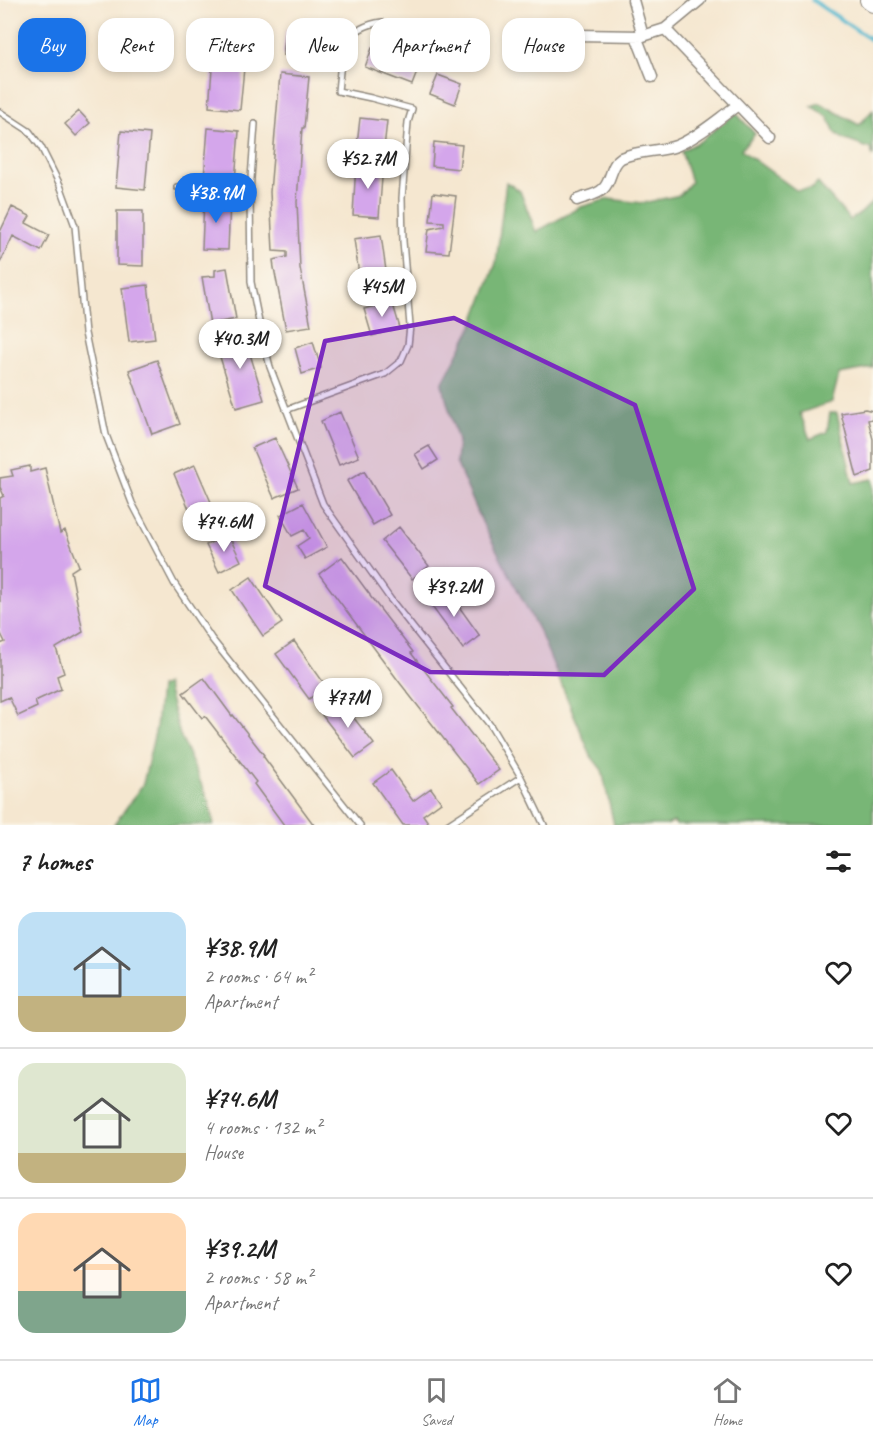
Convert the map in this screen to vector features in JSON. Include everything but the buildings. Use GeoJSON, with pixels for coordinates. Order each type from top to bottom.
{"type":"FeatureCollection","features":[{"type":"Feature","properties":{"kind":"street"},"geometry":{"type":"LineString","coordinates":[[633,0],[640,36],[652,77]]}},
{"type":"Feature","properties":{"kind":"street"},"geometry":{"type":"LineString","coordinates":[[585,35],[640,36],[665,29],[700,0]]}},
{"type":"Feature","properties":{"kind":"street"},"geometry":{"type":"LineString","coordinates":[[665,29],[770,138]]}},
{"type":"Feature","properties":{"kind":"street"},"geometry":{"type":"LineString","coordinates":[[577,200],[602,190],[618,160],[628,155],[673,147],[686,142],[738,105]]}},
{"type":"Feature","properties":{"kind":"lane"},"geometry":{"type":"LineString","coordinates":[[286,410],[385,374],[400,361],[408,345],[410,326],[402,198],[408,122],[412,109],[338,91],[343,42],[355,30],[370,24]]}},
{"type":"Feature","properties":{"kind":"lane"},"geometry":{"type":"LineString","coordinates":[[0,112],[29,131],[41,147],[60,185],[75,226],[86,333],[106,435],[132,503],[174,582],[211,638],[360,825]]}},
{"type":"Feature","properties":{"kind":"lane"},"geometry":{"type":"LineString","coordinates":[[255,123],[250,192],[251,282],[270,367],[323,504],[391,600],[490,725],[521,777],[544,825]]}},
{"type":"Feature","properties":{"kind":"lane"},"geometry":{"type":"LineString","coordinates":[[177,187],[250,192]]}},
{"type":"Feature","properties":{"kind":"lane"},"geometry":{"type":"LineString","coordinates":[[447,825],[521,777]]}},
{"type":"Feature","properties":{"kind":"highlighted area"},"geometry":{"type":"Polygon","coordinates":[[[454,318],[635,405],[694,589],[604,675],[430,672],[265,586],[325,341],[454,318]]]}},
{"type":"Feature","properties":{"kind":"green space"},"geometry":{"type":"Polygon","coordinates":[[[820,103],[859,125],[873,110],[873,157],[871,149],[843,139],[835,132],[828,117],[811,106],[820,103]]]}},
{"type":"Feature","properties":{"kind":"green space"},"geometry":{"type":"Polygon","coordinates":[[[736,113],[755,134],[741,150],[796,190],[811,189],[818,183],[850,220],[873,201],[873,368],[839,374],[832,402],[800,413],[810,439],[827,432],[830,413],[837,413],[853,483],[873,479],[873,825],[676,825],[674,822],[666,825],[614,825],[602,770],[591,756],[541,635],[483,524],[456,462],[458,441],[442,384],[472,327],[496,263],[506,182],[520,191],[536,232],[581,207],[608,199],[643,203],[680,195],[691,182],[681,151],[699,142],[736,113]]]}},
{"type":"Feature","properties":{"kind":"green space"},"geometry":{"type":"Polygon","coordinates":[[[166,684],[180,735],[209,802],[214,825],[114,825],[143,784],[156,728],[160,687],[166,684]]]}},
{"type":"Feature","properties":{"kind":"waterway"},"geometry":{"type":"LineString","coordinates":[[812,0],[873,41]]}}]}
